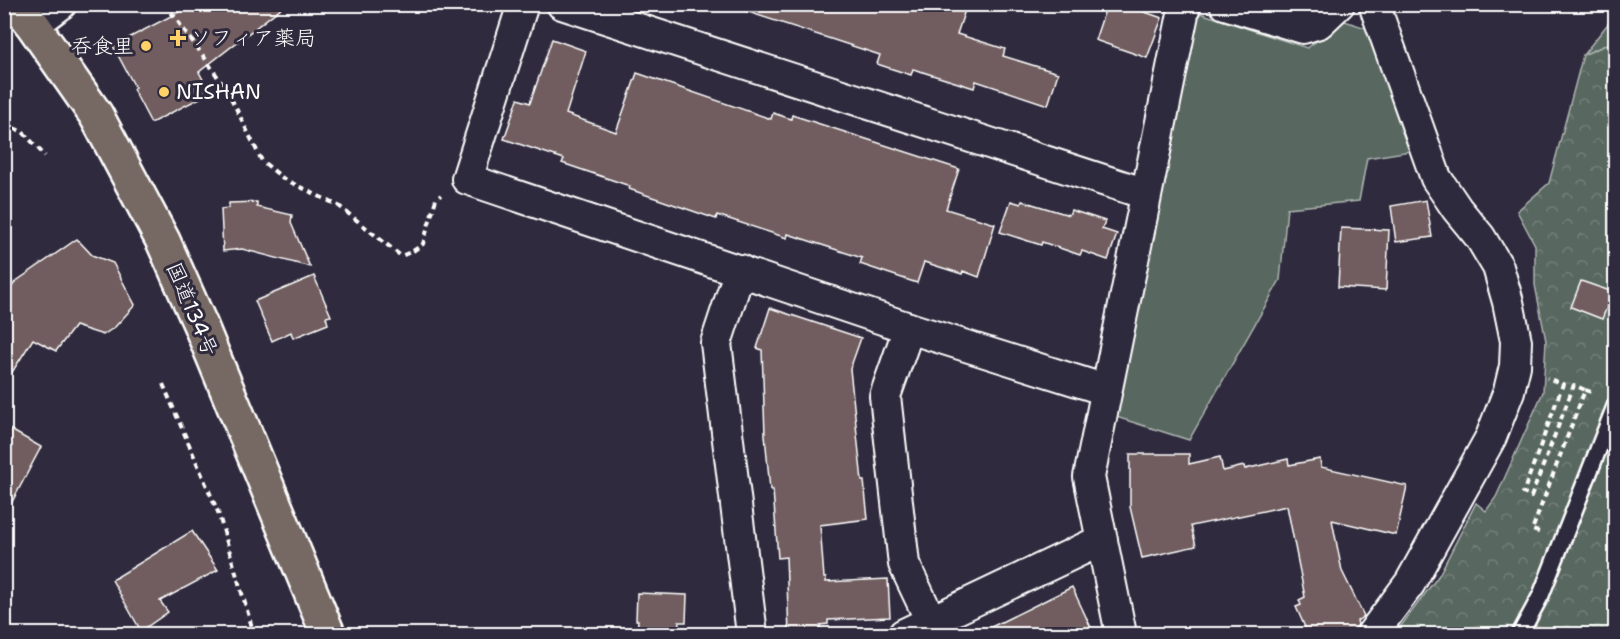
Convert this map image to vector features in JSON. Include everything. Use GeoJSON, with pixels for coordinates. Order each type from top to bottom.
{"type":"FeatureCollection","features":[{"type":"Feature","properties":{"kind":"highway","name":"国道134号"},"geometry":{"type":"LineString","coordinates":[[25,15],[96,115],[163,241],[200,324],[328,634]]}},
{"type":"Feature","properties":{"kind":"street"},"geometry":{"type":"LineString","coordinates":[[25,15],[61,4]]}},
{"type":"Feature","properties":{"kind":"street"},"geometry":{"type":"LineString","coordinates":[[523,4],[467,178],[909,328],[1106,390]]}},
{"type":"Feature","properties":{"kind":"street"},"geometry":{"type":"LineString","coordinates":[[562,4],[1146,194]]}},
{"type":"Feature","properties":{"kind":"street"},"geometry":{"type":"LineString","coordinates":[[1121,634],[1089,477],[1185,4]]}},
{"type":"Feature","properties":{"kind":"street"},"geometry":{"type":"LineString","coordinates":[[1225,4],[1303,28],[1319,23],[1339,4]]}},
{"type":"Feature","properties":{"kind":"street"},"geometry":{"type":"LineString","coordinates":[[1372,634],[1410,583],[1491,437],[1509,391],[1515,366],[1516,341],[1509,303],[1498,267],[1480,237],[1436,178],[1374,4]]}},
{"type":"Feature","properties":{"kind":"street"},"geometry":{"type":"LineString","coordinates":[[740,270],[716,343],[752,634]]}},
{"type":"Feature","properties":{"kind":"street"},"geometry":{"type":"LineString","coordinates":[[909,328],[885,396],[904,564],[932,621]]}},
{"type":"Feature","properties":{"kind":"street"},"geometry":{"type":"LineString","coordinates":[[904,634],[1102,540]]}},
{"type":"Feature","properties":{"kind":"lane"},"geometry":{"type":"LineString","coordinates":[[1520,634],[1541,595],[1616,404]]}},
{"type":"Feature","properties":{"kind":"path"},"geometry":{"type":"LineString","coordinates":[[165,4],[229,94],[262,161],[284,178],[339,206],[401,256],[423,244],[436,199],[467,178]]}},
{"type":"Feature","properties":{"kind":"path"},"geometry":{"type":"LineString","coordinates":[[4,128],[9,126],[22,132],[45,156]]}},
{"type":"Feature","properties":{"kind":"path"},"geometry":{"type":"LineString","coordinates":[[1515,366],[1563,384],[1523,493],[1531,497],[1574,386],[1585,390],[1532,530],[1542,534]]}},
{"type":"Feature","properties":{"kind":"path"},"geometry":{"type":"LineString","coordinates":[[163,384],[218,512],[254,634]]}},
{"type":"Feature","properties":{"kind":"green space"},"geometry":{"type":"Polygon","coordinates":[[[1197,12],[1307,48],[1345,21],[1369,29],[1411,151],[1367,158],[1359,201],[1287,208],[1280,280],[1189,440],[1113,416],[1197,12]]]}},
{"type":"Feature","properties":{"kind":"green space"},"geometry":{"type":"Polygon","coordinates":[[[1615,15],[1615,41],[1583,55],[1615,15]]]}},
{"type":"Feature","properties":{"kind":"green space"},"geometry":{"type":"Polygon","coordinates":[[[1615,41],[1615,634],[1395,634],[1439,575],[1476,503],[1486,511],[1496,497],[1543,392],[1546,341],[1535,285],[1535,245],[1517,211],[1549,183],[1583,55],[1615,41]]]}},
{"type":"Feature","properties":{"kind":"building"},"geometry":{"type":"Polygon","coordinates":[[[194,4],[286,4],[199,72],[210,93],[151,123],[113,46],[194,4]]]}},
{"type":"Feature","properties":{"kind":"building"},"geometry":{"type":"Polygon","coordinates":[[[742,4],[967,4],[957,34],[1005,49],[1003,56],[1058,73],[1048,105],[976,81],[974,88],[913,69],[911,75],[877,64],[880,55],[742,10],[742,4]]]}},
{"type":"Feature","properties":{"kind":"building"},"geometry":{"type":"Polygon","coordinates":[[[1107,4],[1122,4],[1162,18],[1147,58],[1095,40],[1107,4]]]}},
{"type":"Feature","properties":{"kind":"building"},"geometry":{"type":"Polygon","coordinates":[[[552,39],[586,51],[566,114],[616,132],[637,73],[771,119],[773,113],[791,119],[792,115],[959,169],[946,209],[995,224],[979,277],[924,262],[917,283],[860,264],[862,258],[788,234],[787,238],[717,215],[716,219],[629,189],[630,186],[562,163],[564,159],[504,139],[518,99],[530,103],[552,39]]]}},
{"type":"Feature","properties":{"kind":"building"},"geometry":{"type":"Polygon","coordinates":[[[1426,200],[1432,237],[1396,242],[1391,206],[1426,200]]]}},
{"type":"Feature","properties":{"kind":"building"},"geometry":{"type":"Polygon","coordinates":[[[1011,201],[1021,204],[1022,201],[1069,215],[1071,210],[1105,221],[1102,229],[1117,234],[1108,260],[1082,251],[1080,255],[1042,242],[1041,245],[1000,232],[1011,201]]]}},
{"type":"Feature","properties":{"kind":"building"},"geometry":{"type":"Polygon","coordinates":[[[257,202],[257,207],[292,215],[291,223],[310,267],[242,249],[223,251],[221,209],[229,208],[229,203],[257,202]]]}},
{"type":"Feature","properties":{"kind":"building"},"geometry":{"type":"Polygon","coordinates":[[[1341,228],[1389,230],[1386,290],[1338,287],[1341,228]]]}},
{"type":"Feature","properties":{"kind":"building"},"geometry":{"type":"Polygon","coordinates":[[[77,239],[92,255],[113,263],[135,305],[115,327],[103,335],[75,326],[56,351],[33,339],[4,385],[4,298],[15,282],[77,239]]]}},
{"type":"Feature","properties":{"kind":"building"},"geometry":{"type":"Polygon","coordinates":[[[314,276],[331,316],[326,317],[328,324],[293,338],[291,332],[272,341],[255,301],[314,276]]]}},
{"type":"Feature","properties":{"kind":"building"},"geometry":{"type":"Polygon","coordinates":[[[1581,281],[1613,292],[1602,319],[1571,307],[1581,281]]]}},
{"type":"Feature","properties":{"kind":"building"},"geometry":{"type":"Polygon","coordinates":[[[770,308],[861,338],[850,369],[868,519],[820,525],[824,578],[826,582],[888,579],[890,617],[828,620],[828,624],[820,625],[821,634],[789,634],[786,557],[778,558],[773,490],[770,490],[765,435],[762,350],[757,348],[770,308]]]}},
{"type":"Feature","properties":{"kind":"building"},"geometry":{"type":"Polygon","coordinates":[[[4,426],[41,447],[4,517],[4,426]]]}},
{"type":"Feature","properties":{"kind":"building"},"geometry":{"type":"Polygon","coordinates":[[[1130,454],[1189,454],[1189,464],[1220,457],[1223,471],[1244,466],[1245,469],[1288,459],[1289,465],[1320,459],[1321,467],[1407,486],[1396,535],[1332,520],[1342,571],[1364,616],[1357,621],[1356,629],[1344,634],[1308,634],[1296,607],[1301,605],[1299,600],[1305,597],[1287,506],[1191,526],[1196,546],[1142,558],[1130,507],[1130,454]]]}},
{"type":"Feature","properties":{"kind":"building"},"geometry":{"type":"Polygon","coordinates":[[[192,531],[218,570],[160,601],[168,612],[141,631],[112,580],[192,531]]]}},
{"type":"Feature","properties":{"kind":"building"},"geometry":{"type":"Polygon","coordinates":[[[1072,587],[1094,634],[977,634],[1044,601],[1072,587]]]}},
{"type":"Feature","properties":{"kind":"building"},"geometry":{"type":"Polygon","coordinates":[[[637,593],[687,595],[686,622],[679,622],[678,634],[637,634],[637,593]]]}},
{"type":"Feature","properties":{"kind":"place","name":"ソフィア薬局"},"geometry":{"type":"Point","coordinates":[178,38]}},
{"type":"Feature","properties":{"kind":"place","name":"呑食里"},"geometry":{"type":"Point","coordinates":[146,46]}},
{"type":"Feature","properties":{"kind":"place","name":"NISHAN"},"geometry":{"type":"Point","coordinates":[164,92]}}]}
